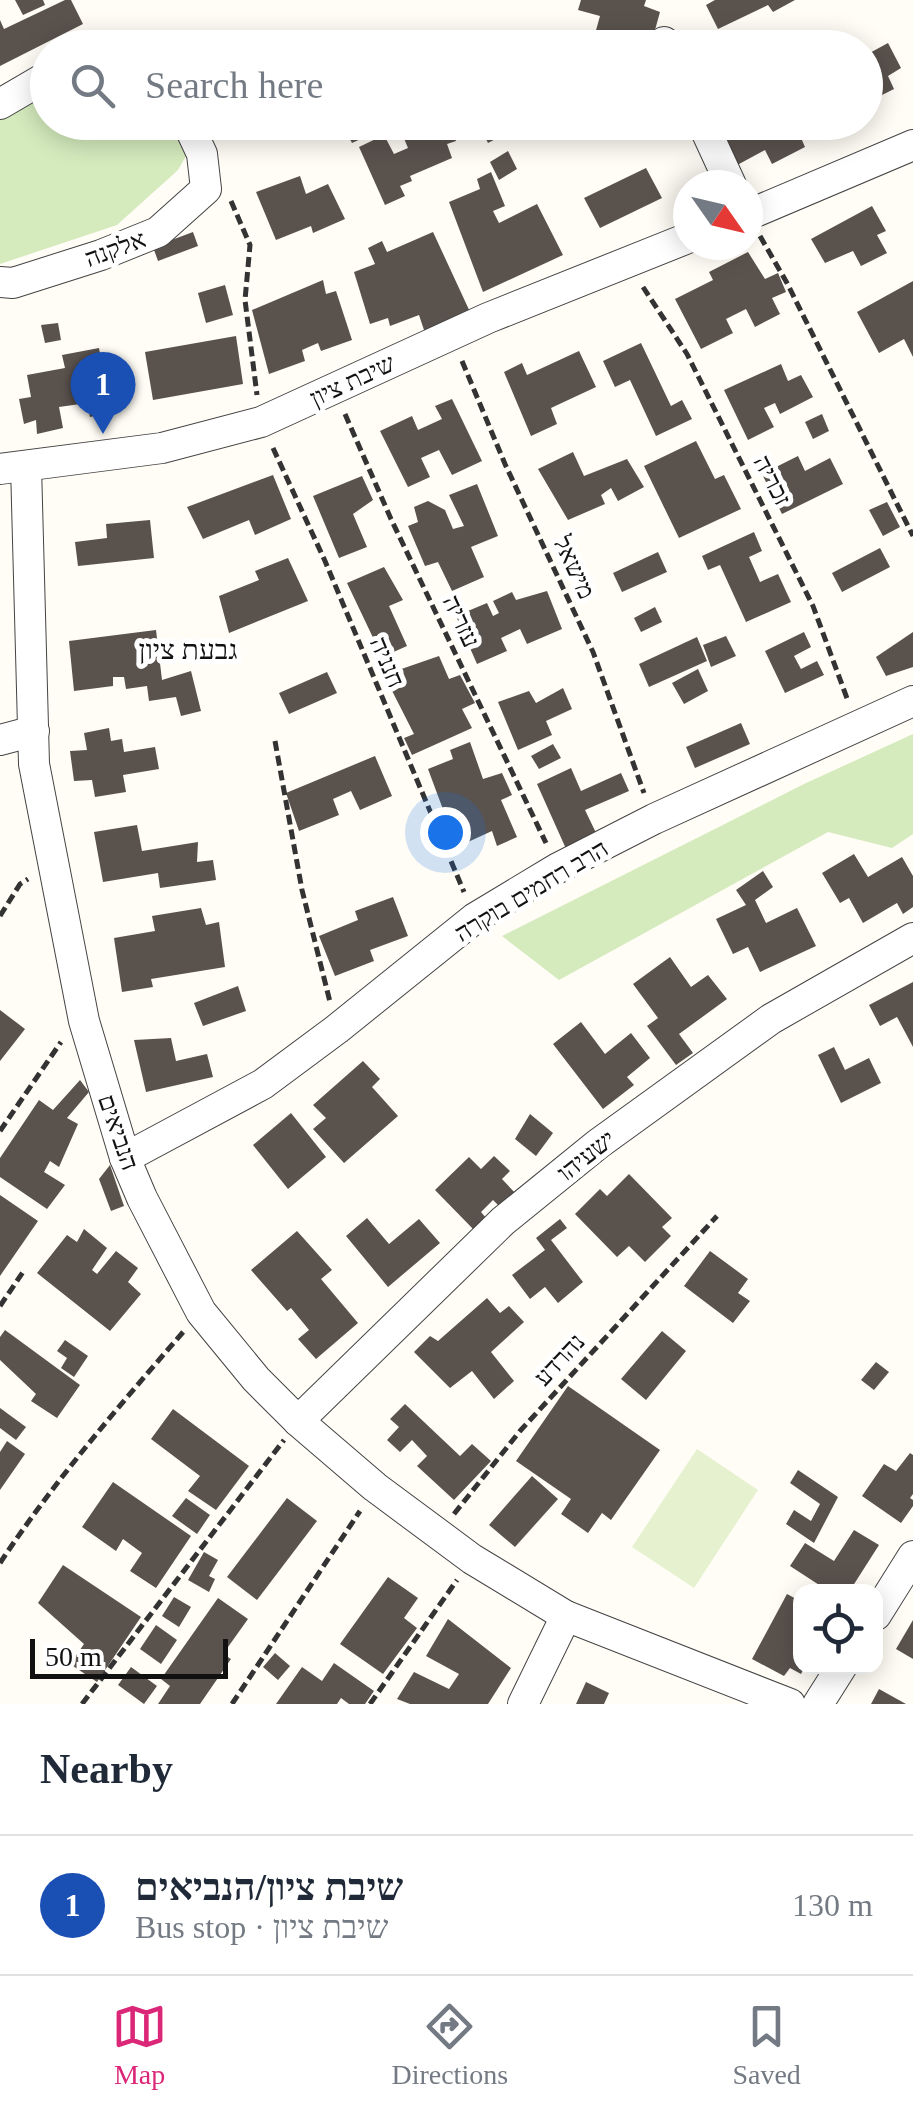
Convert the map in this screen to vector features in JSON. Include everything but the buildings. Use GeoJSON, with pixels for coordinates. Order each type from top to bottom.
{"type":"FeatureCollection","features":[{"type":"Feature","properties":{"kind":"street"},"geometry":{"type":"LineString","coordinates":[[0,104],[30,86]]}},
{"type":"Feature","properties":{"kind":"street"},"geometry":{"type":"LineString","coordinates":[[196,140],[202,154],[206,189]]}},
{"type":"Feature","properties":{"kind":"street"},"geometry":{"type":"LineString","coordinates":[[710,140],[723,170]]}},
{"type":"Feature","properties":{"kind":"street"},"geometry":{"type":"LineString","coordinates":[[763,218],[913,146]]}},
{"type":"Feature","properties":{"kind":"street","name":"אלקנה"},"geometry":{"type":"LineString","coordinates":[[0,282],[13,282],[101,255],[158,232],[206,189]]}},
{"type":"Feature","properties":{"kind":"street","name":"שיבת ציון"},"geometry":{"type":"LineString","coordinates":[[13,468],[162,448],[261,422],[488,318],[673,244]]}},
{"type":"Feature","properties":{"kind":"street","name":"הנביאים"},"geometry":{"type":"LineString","coordinates":[[13,468],[34,764],[84,1020],[110,1114],[142,1198],[201,1312],[256,1379],[298,1422],[375,1487],[472,1560],[566,1616],[790,1704]]}},
{"type":"Feature","properties":{"kind":"street","name":"הרב רחמים בוקרה"},"geometry":{"type":"LineString","coordinates":[[126,1158],[263,1084],[476,918],[558,868],[654,819],[913,701]]}},
{"type":"Feature","properties":{"kind":"street"},"geometry":{"type":"LineString","coordinates":[[0,740],[34,731]]}},
{"type":"Feature","properties":{"kind":"street","name":"ישעיהו"},"geometry":{"type":"LineString","coordinates":[[298,1422],[503,1221],[598,1144],[771,1018],[913,938]]}},
{"type":"Feature","properties":{"kind":"street"},"geometry":{"type":"LineString","coordinates":[[883,1603],[913,1556]]}},
{"type":"Feature","properties":{"kind":"street"},"geometry":{"type":"LineString","coordinates":[[523,1704],[566,1616]]}},
{"type":"Feature","properties":{"kind":"street"},"geometry":{"type":"LineString","coordinates":[[818,1704],[837,1674]]}},
{"type":"Feature","properties":{"kind":"path","name":"חנניה"},"geometry":{"type":"LineString","coordinates":[[206,189],[224,186],[250,244],[244,300],[261,422],[476,918]]}},
{"type":"Feature","properties":{"kind":"path"},"geometry":{"type":"LineString","coordinates":[[763,241],[913,536]]}},
{"type":"Feature","properties":{"kind":"path","name":"זכריה"},"geometry":{"type":"LineString","coordinates":[[628,262],[687,354],[814,606],[858,728]]}},
{"type":"Feature","properties":{"kind":"path","name":"מישאל"},"geometry":{"type":"LineString","coordinates":[[451,335],[505,464],[593,652],[654,819]]}},
{"type":"Feature","properties":{"kind":"path","name":"עזריה"},"geometry":{"type":"LineString","coordinates":[[334,389],[391,519],[558,868]]}},
{"type":"Feature","properties":{"kind":"path"},"geometry":{"type":"LineString","coordinates":[[275,740],[302,890],[337,1029]]}},
{"type":"Feature","properties":{"kind":"path"},"geometry":{"type":"LineString","coordinates":[[0,916],[20,884],[54,862]]}},
{"type":"Feature","properties":{"kind":"path"},"geometry":{"type":"LineString","coordinates":[[0,1131],[62,1040]]}},
{"type":"Feature","properties":{"kind":"path","name":"נהרדע"},"geometry":{"type":"LineString","coordinates":[[437,1536],[520,1431],[717,1216]]}},
{"type":"Feature","properties":{"kind":"path"},"geometry":{"type":"LineString","coordinates":[[0,1306],[23,1272]]}},
{"type":"Feature","properties":{"kind":"path"},"geometry":{"type":"LineString","coordinates":[[0,1563],[94,1435],[201,1312]]}},
{"type":"Feature","properties":{"kind":"path"},"geometry":{"type":"LineString","coordinates":[[82,1704],[298,1422]]}},
{"type":"Feature","properties":{"kind":"path"},"geometry":{"type":"LineString","coordinates":[[232,1704],[375,1487]]}},
{"type":"Feature","properties":{"kind":"path"},"geometry":{"type":"LineString","coordinates":[[370,1704],[472,1560]]}},
{"type":"Feature","properties":{"kind":"green space"},"geometry":{"type":"Polygon","coordinates":[[[30,97],[30,140],[195,140],[178,170],[117,225],[0,264],[0,110],[30,97]]]}},
{"type":"Feature","properties":{"kind":"green space"},"geometry":{"type":"Polygon","coordinates":[[[913,734],[913,834],[892,848],[828,832],[559,980],[502,936],[804,784],[913,734]]]}},
{"type":"Feature","properties":{"kind":"green space"},"geometry":{"type":"Polygon","coordinates":[[[697,1449],[758,1490],[694,1588],[632,1547],[697,1449]]]}},
{"type":"Feature","properties":{"kind":"place","name":"שיבת ציון/הנביאים"},"geometry":{"type":"Point","coordinates":[103,434]}},
{"type":"Feature","properties":{"kind":"district","name":"גבעת ציון"},"geometry":{"type":"Point","coordinates":[188,649]}}]}
